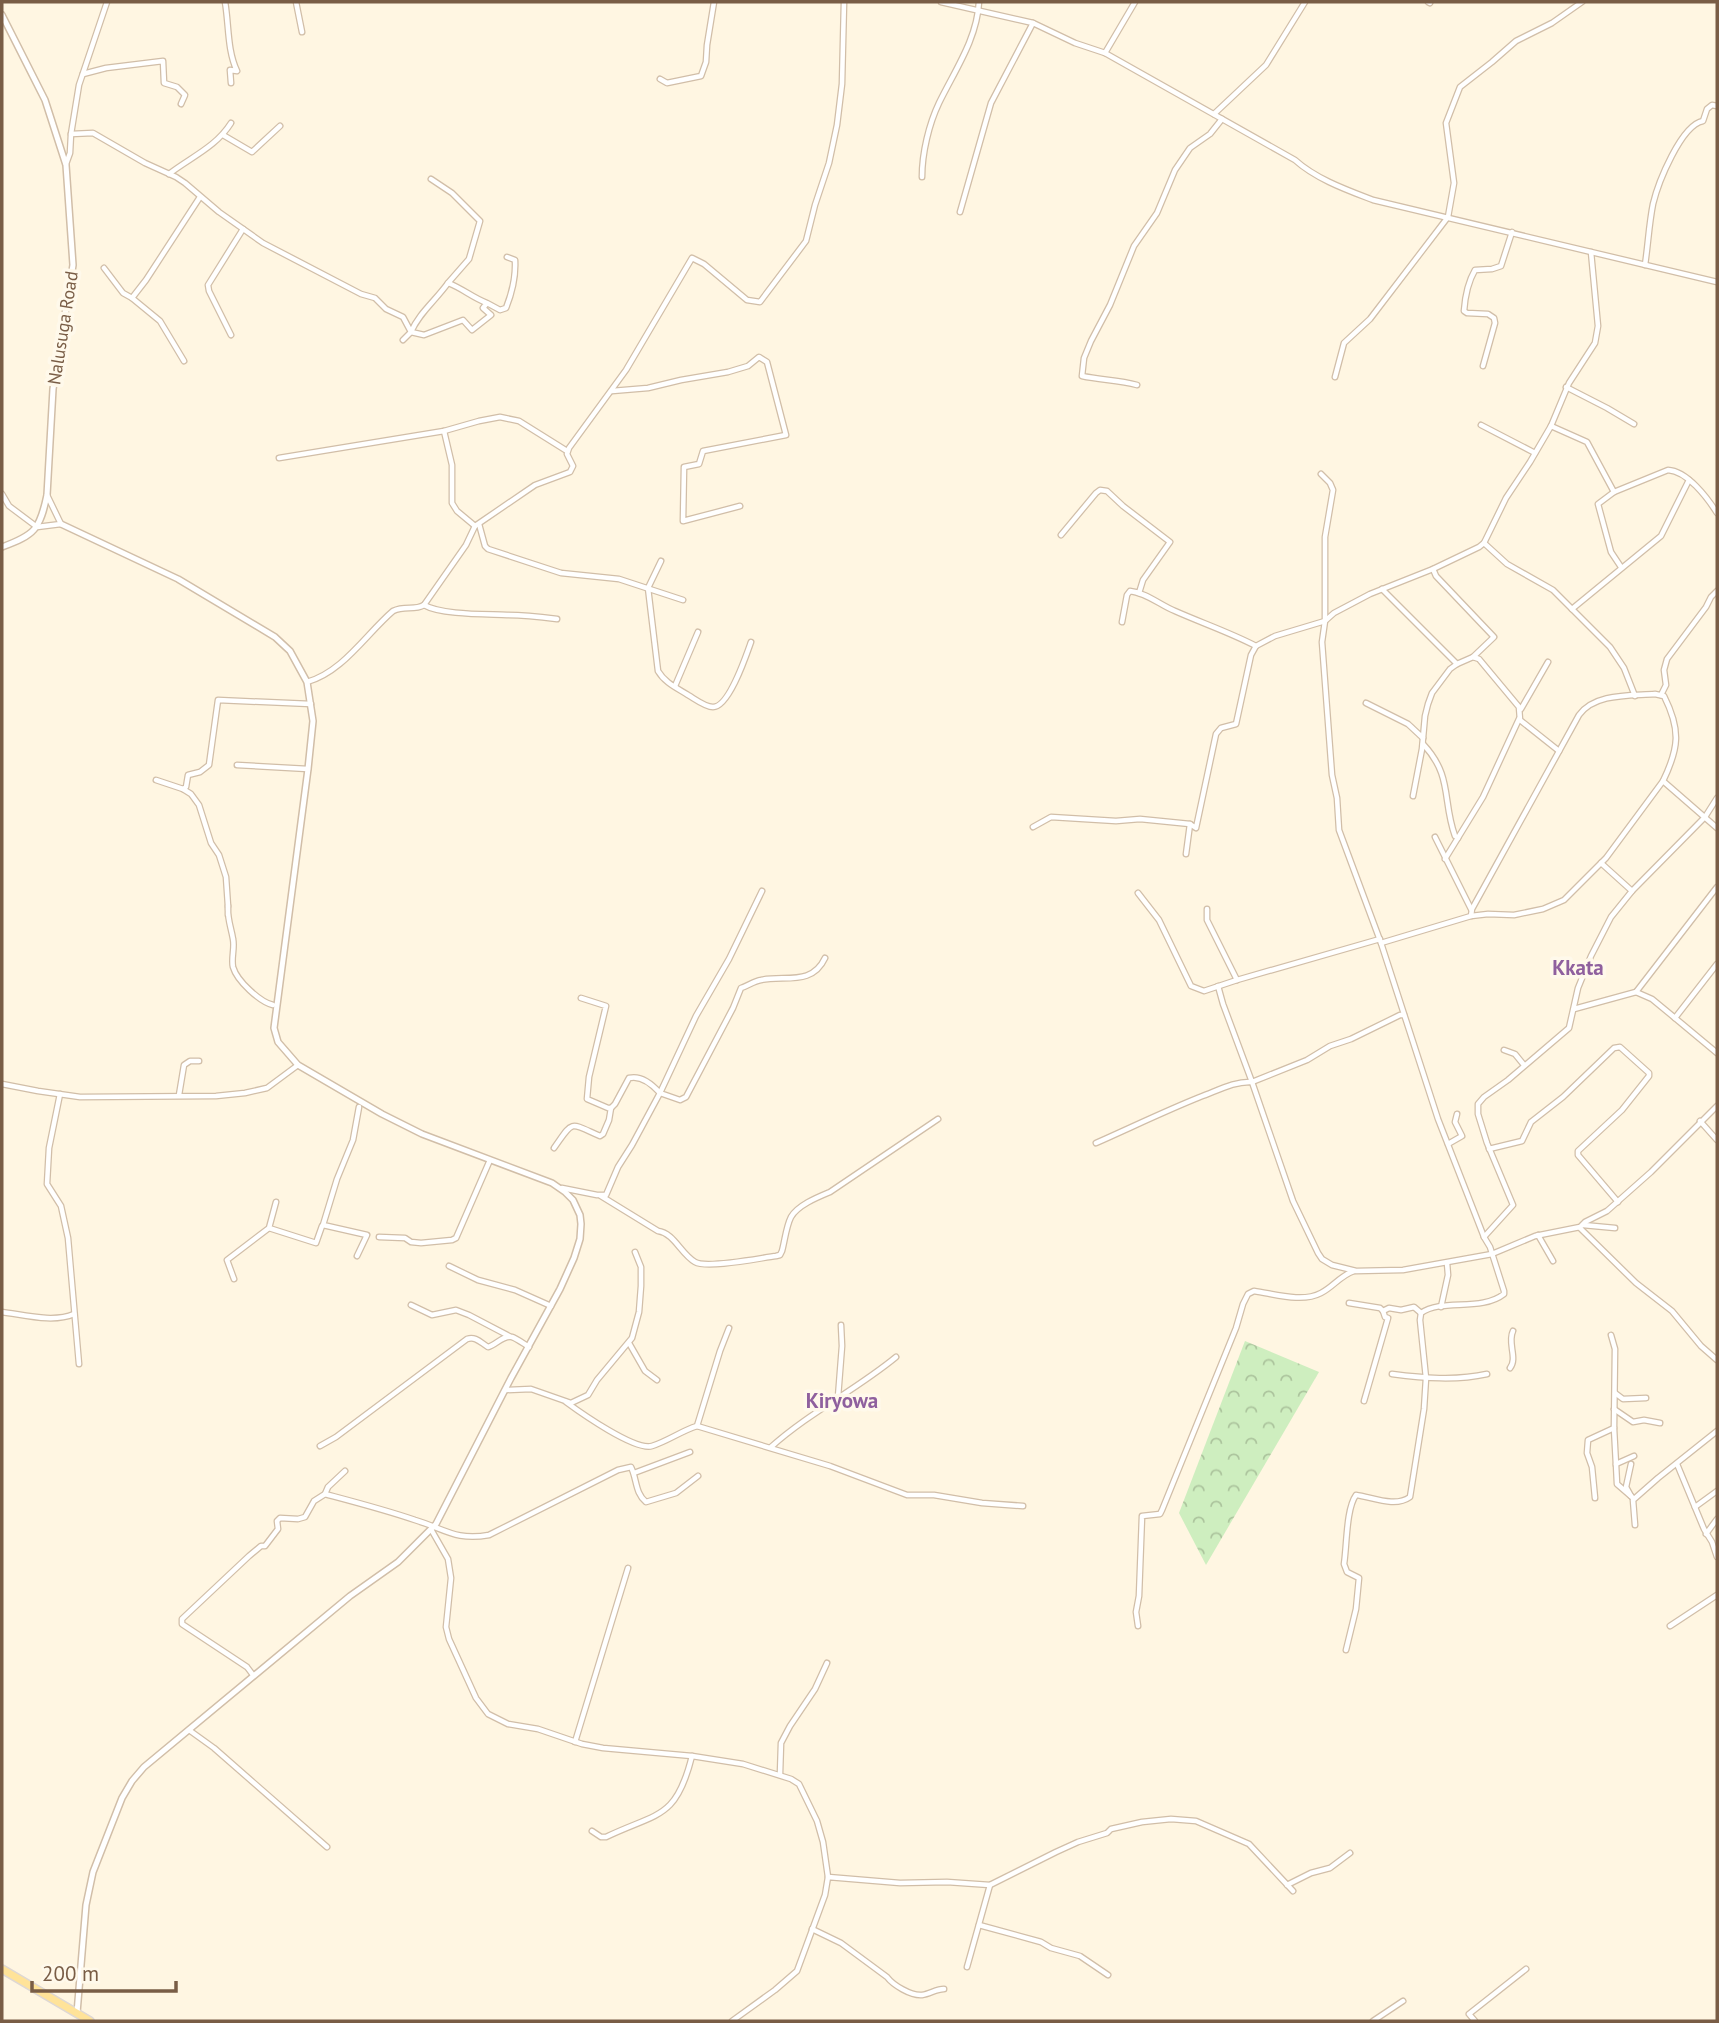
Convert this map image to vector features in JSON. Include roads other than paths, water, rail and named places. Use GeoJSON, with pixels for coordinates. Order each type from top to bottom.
{"type":"FeatureCollection","features":[{"type":"Feature","properties":{"kind":"main road"},"geometry":{"type":"LineString","coordinates":[[2,1969],[76,2017],[90,2021]]}},
{"type":"Feature","properties":{"kind":"street"},"geometry":{"type":"LineString","coordinates":[[66,165],[82,74],[107,2]]}},
{"type":"Feature","properties":{"kind":"street"},"geometry":{"type":"LineString","coordinates":[[225,2],[232,59],[237,71],[230,70],[231,83]]}},
{"type":"Feature","properties":{"kind":"street"},"geometry":{"type":"LineString","coordinates":[[296,2],[302,32]]}},
{"type":"Feature","properties":{"kind":"street"},"geometry":{"type":"LineString","coordinates":[[660,79],[667,83],[701,76],[706,62],[714,2]]}},
{"type":"Feature","properties":{"kind":"street"},"geometry":{"type":"LineString","coordinates":[[567,451],[647,336],[692,258],[704,264],[747,300],[760,302],[806,241],[837,125],[842,84],[844,2]]}},
{"type":"Feature","properties":{"kind":"street"},"geometry":{"type":"LineString","coordinates":[[941,2],[1033,23],[1074,43],[1105,53],[1317,175],[1358,195],[1393,206],[1717,282]]}},
{"type":"Feature","properties":{"kind":"street"},"geometry":{"type":"LineString","coordinates":[[922,177],[930,127],[938,105],[972,38],[979,2]]}},
{"type":"Feature","properties":{"kind":"street"},"geometry":{"type":"LineString","coordinates":[[1105,53],[1135,2]]}},
{"type":"Feature","properties":{"kind":"street"},"geometry":{"type":"LineString","coordinates":[[1214,114],[1266,65],[1305,2]]}},
{"type":"Feature","properties":{"kind":"street"},"geometry":{"type":"LineString","coordinates":[[1335,377],[1345,343],[1370,319],[1448,217],[1454,183],[1446,123],[1460,87],[1516,41],[1552,23],[1582,2]]}},
{"type":"Feature","properties":{"kind":"street","name":"Nalusuga Road"},"geometry":{"type":"LineString","coordinates":[[2,15],[45,100],[66,165],[73,265],[53,389],[47,495],[37,527]]}},
{"type":"Feature","properties":{"kind":"street"},"geometry":{"type":"LineString","coordinates":[[960,212],[991,103],[1033,23]]}},
{"type":"Feature","properties":{"kind":"street"},"geometry":{"type":"LineString","coordinates":[[82,74],[106,68],[163,61],[164,83],[177,87],[184,95],[181,104]]}},
{"type":"Feature","properties":{"kind":"street"},"geometry":{"type":"LineString","coordinates":[[1645,265],[1654,202],[1664,172],[1685,133],[1695,122],[1703,121],[1707,109],[1712,105],[1717,106]]}},
{"type":"Feature","properties":{"kind":"street"},"geometry":{"type":"LineString","coordinates":[[1137,385],[1082,376],[1084,358],[1090,341],[1110,305],[1134,246],[1157,212],[1175,170],[1190,148],[1223,120]]}},
{"type":"Feature","properties":{"kind":"street"},"geometry":{"type":"LineString","coordinates":[[169,174],[201,154],[223,135],[231,123]]}},
{"type":"Feature","properties":{"kind":"street"},"geometry":{"type":"LineString","coordinates":[[223,135],[252,152],[280,126]]}},
{"type":"Feature","properties":{"kind":"street"},"geometry":{"type":"LineString","coordinates":[[71,134],[93,133],[185,183],[263,243],[361,294],[375,298],[386,309],[403,317],[411,332],[424,335],[463,320],[472,330],[491,315],[483,308],[487,303]]}},
{"type":"Feature","properties":{"kind":"street"},"geometry":{"type":"LineString","coordinates":[[403,341],[417,319],[470,259],[480,221],[452,193],[431,179]]}},
{"type":"Feature","properties":{"kind":"street"},"geometry":{"type":"LineString","coordinates":[[132,298],[200,197]]}},
{"type":"Feature","properties":{"kind":"street"},"geometry":{"type":"LineString","coordinates":[[230,335],[208,285],[243,229]]}},
{"type":"Feature","properties":{"kind":"street"},"geometry":{"type":"LineString","coordinates":[[1483,366],[1496,323],[1488,314],[1464,311],[1465,300],[1475,270],[1501,266],[1512,232]]}},
{"type":"Feature","properties":{"kind":"street"},"geometry":{"type":"LineString","coordinates":[[1033,827],[1051,817],[1116,821],[1140,819],[1190,824],[1196,828],[1216,734],[1221,727],[1236,724],[1251,656],[1256,646],[1275,636],[1325,621],[1334,613],[1382,589],[1433,569],[1484,543],[1506,498],[1550,426],[1566,387],[1591,352],[1598,335],[1591,252]]}},
{"type":"Feature","properties":{"kind":"street"},"geometry":{"type":"LineString","coordinates":[[448,283],[500,310],[506,308],[512,294],[516,270],[515,260],[507,257]]}},
{"type":"Feature","properties":{"kind":"street"},"geometry":{"type":"LineString","coordinates":[[104,268],[123,293],[160,321],[184,360]]}},
{"type":"Feature","properties":{"kind":"street"},"geometry":{"type":"LineString","coordinates":[[611,391],[648,388],[727,372],[748,366],[759,358],[767,362],[786,435],[703,450],[699,464],[684,467],[683,521],[740,506]]}},
{"type":"Feature","properties":{"kind":"street"},"geometry":{"type":"LineString","coordinates":[[1566,387],[1634,424]]}},
{"type":"Feature","properties":{"kind":"street"},"geometry":{"type":"LineString","coordinates":[[279,458],[444,431],[500,417],[519,421],[567,451],[573,466],[570,472],[535,485],[477,525],[424,605],[415,608],[402,607],[393,611],[333,670],[321,678],[307,682]]}},
{"type":"Feature","properties":{"kind":"street"},"geometry":{"type":"LineString","coordinates":[[1482,425],[1535,453]]}},
{"type":"Feature","properties":{"kind":"street"},"geometry":{"type":"LineString","coordinates":[[1550,426],[1587,442],[1614,492]]}},
{"type":"Feature","properties":{"kind":"street"},"geometry":{"type":"LineString","coordinates":[[444,431],[452,465],[452,503],[457,511],[477,525],[485,546],[561,573],[619,579],[683,600]]}},
{"type":"Feature","properties":{"kind":"street"},"geometry":{"type":"LineString","coordinates":[[1621,567],[1611,552],[1598,504],[1614,492],[1668,470],[1675,471],[1695,484],[1717,509]]}},
{"type":"Feature","properties":{"kind":"street"},"geometry":{"type":"LineString","coordinates":[[1321,474],[1330,483],[1333,491],[1325,537],[1325,621],[1322,642],[1339,830],[1381,941],[1421,1070],[1504,1291],[1502,1296],[1484,1303],[1431,1308],[1421,1313]]}},
{"type":"Feature","properties":{"kind":"street"},"geometry":{"type":"LineString","coordinates":[[1572,609],[1661,536],[1689,481]]}},
{"type":"Feature","properties":{"kind":"street"},"geometry":{"type":"LineString","coordinates":[[1061,535],[1100,490],[1107,491],[1170,542],[1143,580],[1139,593]]}},
{"type":"Feature","properties":{"kind":"street"},"geometry":{"type":"LineString","coordinates":[[2,494],[9,506],[37,527]]}},
{"type":"Feature","properties":{"kind":"street"},"geometry":{"type":"LineString","coordinates":[[47,495],[61,524]]}},
{"type":"Feature","properties":{"kind":"street"},"geometry":{"type":"LineString","coordinates":[[2,547],[18,541],[37,527],[61,524],[178,579],[275,637],[290,651],[307,682],[313,721],[274,1028],[278,1042],[298,1065],[422,1134],[557,1187],[601,1196],[658,1231],[665,1232],[695,1262],[719,1263],[780,1255],[793,1213],[830,1192],[938,1119]]}},
{"type":"Feature","properties":{"kind":"street"},"geometry":{"type":"LineString","coordinates":[[1484,543],[1507,564],[1553,590],[1572,609],[1617,655],[1635,696]]}},
{"type":"Feature","properties":{"kind":"street"},"geometry":{"type":"LineString","coordinates":[[661,561],[648,589],[659,671],[663,679],[705,704],[713,707],[720,705],[730,691],[751,642]]}},
{"type":"Feature","properties":{"kind":"street"},"geometry":{"type":"LineString","coordinates":[[1413,796],[1423,741],[1424,716],[1432,693],[1457,664],[1473,657],[1494,637],[1436,576],[1433,569]]}},
{"type":"Feature","properties":{"kind":"street"},"geometry":{"type":"LineString","coordinates":[[1382,589],[1457,664]]}},
{"type":"Feature","properties":{"kind":"street"},"geometry":{"type":"LineString","coordinates":[[1122,622],[1129,593],[1133,591],[1256,646]]}},
{"type":"Feature","properties":{"kind":"street"},"geometry":{"type":"LineString","coordinates":[[1661,695],[1666,685],[1664,670],[1667,659],[1717,592]]}},
{"type":"Feature","properties":{"kind":"street"},"geometry":{"type":"LineString","coordinates":[[424,605],[463,614],[558,619]]}},
{"type":"Feature","properties":{"kind":"street"},"geometry":{"type":"LineString","coordinates":[[675,687],[698,632]]}},
{"type":"Feature","properties":{"kind":"street"},"geometry":{"type":"LineString","coordinates":[[1473,657],[1479,659],[1521,710]]}},
{"type":"Feature","properties":{"kind":"street"},"geometry":{"type":"LineString","coordinates":[[1445,859],[1483,797],[1520,719],[1521,710],[1548,662]]}},
{"type":"Feature","properties":{"kind":"street"},"geometry":{"type":"LineString","coordinates":[[1138,893],[1159,920],[1191,986],[1205,991],[1237,979],[1381,941],[1471,913],[1514,915],[1555,905],[1570,895],[1601,863],[1663,781],[1678,735],[1665,698],[1661,695],[1635,696],[1595,701],[1586,706],[1471,913]]}},
{"type":"Feature","properties":{"kind":"street"},"geometry":{"type":"LineString","coordinates":[[183,789],[186,787],[188,775],[201,772],[209,765],[218,700],[311,704]]}},
{"type":"Feature","properties":{"kind":"street"},"geometry":{"type":"LineString","coordinates":[[1366,703],[1408,724],[1435,757],[1445,783],[1450,822],[1454,836],[1458,838]]}},
{"type":"Feature","properties":{"kind":"street"},"geometry":{"type":"LineString","coordinates":[[1520,719],[1559,751]]}},
{"type":"Feature","properties":{"kind":"street"},"geometry":{"type":"LineString","coordinates":[[237,765],[309,769]]}},
{"type":"Feature","properties":{"kind":"street"},"geometry":{"type":"LineString","coordinates":[[156,780],[183,789],[191,794],[199,805],[211,843],[219,855],[226,877],[229,927],[234,941],[233,967],[252,992],[264,1003],[273,1005]]}},
{"type":"Feature","properties":{"kind":"street"},"geometry":{"type":"LineString","coordinates":[[1663,781],[1717,828]]}},
{"type":"Feature","properties":{"kind":"street"},"geometry":{"type":"LineString","coordinates":[[1484,1237],[1513,1205],[1489,1149],[1478,1114],[1478,1104],[1569,1028],[1578,988],[1611,917],[1632,891],[1705,817],[1717,798]]}},
{"type":"Feature","properties":{"kind":"street"},"geometry":{"type":"LineString","coordinates":[[1186,854],[1190,824]]}},
{"type":"Feature","properties":{"kind":"street"},"geometry":{"type":"LineString","coordinates":[[1435,837],[1471,913]]}},
{"type":"Feature","properties":{"kind":"street"},"geometry":{"type":"LineString","coordinates":[[1601,863],[1632,891]]}},
{"type":"Feature","properties":{"kind":"street"},"geometry":{"type":"LineString","coordinates":[[1573,1010],[1636,992],[1717,887]]}},
{"type":"Feature","properties":{"kind":"street"},"geometry":{"type":"LineString","coordinates":[[601,1196],[608,1192],[618,1167],[660,1093],[696,1016],[729,959],[762,891]]}},
{"type":"Feature","properties":{"kind":"street"},"geometry":{"type":"LineString","coordinates":[[1207,909],[1207,920],[1237,979]]}},
{"type":"Feature","properties":{"kind":"street"},"geometry":{"type":"LineString","coordinates":[[554,1148],[570,1126],[577,1125],[600,1136],[603,1134],[611,1108],[632,1077],[646,1081],[660,1093],[680,1100],[686,1097],[741,988],[760,980],[803,977],[820,968],[825,958]]}},
{"type":"Feature","properties":{"kind":"street"},"geometry":{"type":"LineString","coordinates":[[1675,1018],[1717,964]]}},
{"type":"Feature","properties":{"kind":"street"},"geometry":{"type":"LineString","coordinates":[[1218,986],[1293,1201],[1318,1253],[1332,1265],[1356,1271]]}},
{"type":"Feature","properties":{"kind":"street"},"geometry":{"type":"LineString","coordinates":[[1636,992],[1652,999],[1717,1053]]}},
{"type":"Feature","properties":{"kind":"street"},"geometry":{"type":"LineString","coordinates":[[581,998],[606,1006],[589,1077],[587,1099],[611,1108]]}},
{"type":"Feature","properties":{"kind":"street"},"geometry":{"type":"LineString","coordinates":[[1096,1143],[1225,1087],[1242,1082],[1252,1083],[1404,1015]]}},
{"type":"Feature","properties":{"kind":"street"},"geometry":{"type":"LineString","coordinates":[[1711,1047],[1717,1041]]}},
{"type":"Feature","properties":{"kind":"street"},"geometry":{"type":"LineString","coordinates":[[1489,1149],[1522,1141],[1531,1122],[1614,1048],[1620,1047],[1649,1073],[1649,1076],[1622,1110],[1578,1151],[1577,1155],[1618,1202]]}},
{"type":"Feature","properties":{"kind":"street"},"geometry":{"type":"LineString","coordinates":[[1504,1049],[1515,1054],[1524,1065]]}},
{"type":"Feature","properties":{"kind":"street"},"geometry":{"type":"LineString","coordinates":[[179,1095],[184,1065],[190,1061],[199,1061]]}},
{"type":"Feature","properties":{"kind":"street"},"geometry":{"type":"LineString","coordinates":[[2,1084],[60,1094],[108,1098],[203,1096],[245,1093],[267,1088],[298,1065]]}},
{"type":"Feature","properties":{"kind":"street"},"geometry":{"type":"LineString","coordinates":[[60,1094],[49,1148],[47,1184],[61,1206],[68,1238],[79,1364]]}},
{"type":"Feature","properties":{"kind":"street"},"geometry":{"type":"LineString","coordinates":[[1581,1226],[1618,1202],[1717,1106]]}},
{"type":"Feature","properties":{"kind":"street"},"geometry":{"type":"LineString","coordinates":[[357,1256],[367,1236],[323,1225],[337,1179],[354,1140],[359,1107]]}},
{"type":"Feature","properties":{"kind":"street"},"geometry":{"type":"LineString","coordinates":[[1448,1144],[1462,1136],[1455,1122],[1457,1114]]}},
{"type":"Feature","properties":{"kind":"street"},"geometry":{"type":"LineString","coordinates":[[1700,1121],[1717,1140]]}},
{"type":"Feature","properties":{"kind":"street"},"geometry":{"type":"LineString","coordinates":[[379,1237],[405,1238],[421,1243],[456,1238],[490,1160]]}},
{"type":"Feature","properties":{"kind":"street"},"geometry":{"type":"LineString","coordinates":[[76,2017],[86,1905],[93,1872],[122,1798],[132,1780],[253,1675],[350,1596],[398,1562],[433,1529],[574,1258],[580,1239],[580,1214],[573,1200],[557,1187]]}},
{"type":"Feature","properties":{"kind":"street"},"geometry":{"type":"LineString","coordinates":[[234,1279],[227,1260],[269,1228],[316,1243],[322,1226]]}},
{"type":"Feature","properties":{"kind":"street"},"geometry":{"type":"LineString","coordinates":[[1138,1626],[1136,1612],[1142,1516],[1156,1516],[1162,1510],[1248,1294],[1254,1291],[1311,1297],[1323,1293],[1347,1273],[1403,1270],[1492,1254],[1538,1235],[1581,1226],[1615,1228]]}},
{"type":"Feature","properties":{"kind":"street"},"geometry":{"type":"LineString","coordinates":[[1581,1226],[1636,1283],[1672,1311],[1701,1346],[1717,1360]]}},
{"type":"Feature","properties":{"kind":"street"},"geometry":{"type":"LineString","coordinates":[[1538,1235],[1553,1261]]}},
{"type":"Feature","properties":{"kind":"street"},"geometry":{"type":"LineString","coordinates":[[566,1402],[586,1398],[597,1380],[629,1343],[636,1322],[641,1286],[641,1267],[635,1252]]}},
{"type":"Feature","properties":{"kind":"street"},"geometry":{"type":"LineString","coordinates":[[1441,1307],[1448,1275],[1447,1262]]}},
{"type":"Feature","properties":{"kind":"street"},"geometry":{"type":"LineString","coordinates":[[449,1265],[478,1280],[515,1290],[551,1306]]}},
{"type":"Feature","properties":{"kind":"street"},"geometry":{"type":"LineString","coordinates":[[1349,1303],[1380,1308],[1388,1318],[1364,1401]]}},
{"type":"Feature","properties":{"kind":"street"},"geometry":{"type":"LineString","coordinates":[[411,1305],[432,1315],[456,1310],[528,1347]]}},
{"type":"Feature","properties":{"kind":"street"},"geometry":{"type":"LineString","coordinates":[[1383,1311],[1414,1307],[1421,1313]]}},
{"type":"Feature","properties":{"kind":"street"},"geometry":{"type":"LineString","coordinates":[[2,1312],[51,1318],[74,1314]]}},
{"type":"Feature","properties":{"kind":"street"},"geometry":{"type":"LineString","coordinates":[[1346,1650],[1356,1609],[1359,1578],[1347,1572],[1344,1564],[1353,1498],[1356,1494],[1370,1500],[1405,1501],[1410,1497],[1426,1378],[1421,1313]]}},
{"type":"Feature","properties":{"kind":"street"},"geometry":{"type":"LineString","coordinates":[[838,1397],[841,1325]]}},
{"type":"Feature","properties":{"kind":"street"},"geometry":{"type":"LineString","coordinates":[[697,1426],[729,1328]]}},
{"type":"Feature","properties":{"kind":"street"},"geometry":{"type":"LineString","coordinates":[[1510,1368],[1514,1362],[1510,1337],[1513,1331]]}},
{"type":"Feature","properties":{"kind":"street"},"geometry":{"type":"LineString","coordinates":[[1611,1335],[1615,1349],[1614,1428],[1617,1484],[1633,1499]]}},
{"type":"Feature","properties":{"kind":"street"},"geometry":{"type":"LineString","coordinates":[[320,1446],[336,1437],[467,1339],[478,1340],[488,1347],[503,1338],[512,1337]]}},
{"type":"Feature","properties":{"kind":"street"},"geometry":{"type":"LineString","coordinates":[[629,1343],[645,1371],[657,1380]]}},
{"type":"Feature","properties":{"kind":"street"},"geometry":{"type":"LineString","coordinates":[[771,1447],[800,1422],[860,1384],[896,1357]]}},
{"type":"Feature","properties":{"kind":"street"},"geometry":{"type":"LineString","coordinates":[[1392,1374],[1426,1378],[1474,1377],[1487,1374]]}},
{"type":"Feature","properties":{"kind":"street"},"geometry":{"type":"LineString","coordinates":[[505,1390],[531,1389],[566,1402],[611,1432],[645,1447],[697,1426],[830,1466],[907,1495],[934,1495],[1023,1506]]}},
{"type":"Feature","properties":{"kind":"street"},"geometry":{"type":"LineString","coordinates":[[1615,1393],[1623,1399],[1646,1398]]}},
{"type":"Feature","properties":{"kind":"street"},"geometry":{"type":"LineString","coordinates":[[1614,1409],[1633,1422],[1644,1420],[1660,1423]]}},
{"type":"Feature","properties":{"kind":"street"},"geometry":{"type":"LineString","coordinates":[[1595,1498],[1592,1467],[1587,1453],[1588,1440],[1614,1428]]}},
{"type":"Feature","properties":{"kind":"street"},"geometry":{"type":"LineString","coordinates":[[1633,1499],[1717,1431]]}},
{"type":"Feature","properties":{"kind":"street"},"geometry":{"type":"LineString","coordinates":[[634,1473],[690,1451]]}},
{"type":"Feature","properties":{"kind":"street"},"geometry":{"type":"LineString","coordinates":[[1616,1465],[1634,1456]]}},
{"type":"Feature","properties":{"kind":"street"},"geometry":{"type":"LineString","coordinates":[[1632,1464],[1626,1487],[1633,1499],[1635,1525]]}},
{"type":"Feature","properties":{"kind":"street"},"geometry":{"type":"LineString","coordinates":[[1677,1464],[1717,1557]]}},
{"type":"Feature","properties":{"kind":"street"},"geometry":{"type":"LineString","coordinates":[[325,1494],[469,1538],[489,1535],[618,1470],[631,1467],[636,1487],[646,1502],[676,1493],[698,1476]]}},
{"type":"Feature","properties":{"kind":"street"},"geometry":{"type":"LineString","coordinates":[[253,1675],[247,1667],[182,1624],[182,1619],[249,1556],[261,1546],[265,1546],[278,1529],[277,1521],[280,1518],[305,1517],[314,1501],[325,1494],[328,1487],[345,1471]]}},
{"type":"Feature","properties":{"kind":"street"},"geometry":{"type":"LineString","coordinates":[[1695,1507],[1717,1491]]}},
{"type":"Feature","properties":{"kind":"street"},"geometry":{"type":"LineString","coordinates":[[1706,1534],[1717,1519]]}},
{"type":"Feature","properties":{"kind":"street"},"geometry":{"type":"LineString","coordinates":[[433,1529],[448,1559],[451,1578],[446,1627],[449,1639],[477,1698],[488,1714],[508,1724],[538,1729],[603,1748],[692,1756],[743,1764],[780,1774],[799,1784],[804,1792],[823,1842],[828,1877],[825,1895],[797,1971],[732,2021]]}},
{"type":"Feature","properties":{"kind":"street"},"geometry":{"type":"LineString","coordinates":[[1712,1541],[1717,1535]]}},
{"type":"Feature","properties":{"kind":"street"},"geometry":{"type":"LineString","coordinates":[[575,1742],[628,1568]]}},
{"type":"Feature","properties":{"kind":"street"},"geometry":{"type":"LineString","coordinates":[[1670,1626],[1717,1595]]}},
{"type":"Feature","properties":{"kind":"street"},"geometry":{"type":"LineString","coordinates":[[780,1774],[779,1754],[785,1734],[815,1689],[827,1662]]}},
{"type":"Feature","properties":{"kind":"street"},"geometry":{"type":"LineString","coordinates":[[189,1730],[214,1748],[327,1847]]}},
{"type":"Feature","properties":{"kind":"street"},"geometry":{"type":"LineString","coordinates":[[592,1831],[606,1837],[661,1813],[680,1794],[692,1756]]}},
{"type":"Feature","properties":{"kind":"street"},"geometry":{"type":"LineString","coordinates":[[828,1877],[990,1885],[1056,1852],[1107,1833],[1111,1829],[1171,1819],[1196,1821],[1249,1844],[1293,1891]]}},
{"type":"Feature","properties":{"kind":"street"},"geometry":{"type":"LineString","coordinates":[[1287,1885],[1311,1873],[1330,1868],[1350,1853]]}},
{"type":"Feature","properties":{"kind":"street"},"geometry":{"type":"LineString","coordinates":[[967,1967],[990,1885]]}},
{"type":"Feature","properties":{"kind":"street"},"geometry":{"type":"LineString","coordinates":[[979,1925],[1080,1955],[1108,1975]]}},
{"type":"Feature","properties":{"kind":"street"},"geometry":{"type":"LineString","coordinates":[[813,1929],[841,1943],[892,1983],[913,1993],[922,1995],[944,1989]]}},
{"type":"Feature","properties":{"kind":"street"},"geometry":{"type":"LineString","coordinates":[[1475,2021],[1469,2014],[1526,1969]]}},
{"type":"Feature","properties":{"kind":"street"},"geometry":{"type":"LineString","coordinates":[[1373,2021],[1403,2001]]}},
{"type":"Feature","properties":{"kind":"district","name":"Kkata"},"geometry":{"type":"Point","coordinates":[1578,968]}},
{"type":"Feature","properties":{"kind":"district","name":"Kiryowa"},"geometry":{"type":"Point","coordinates":[842,1401]}}]}
